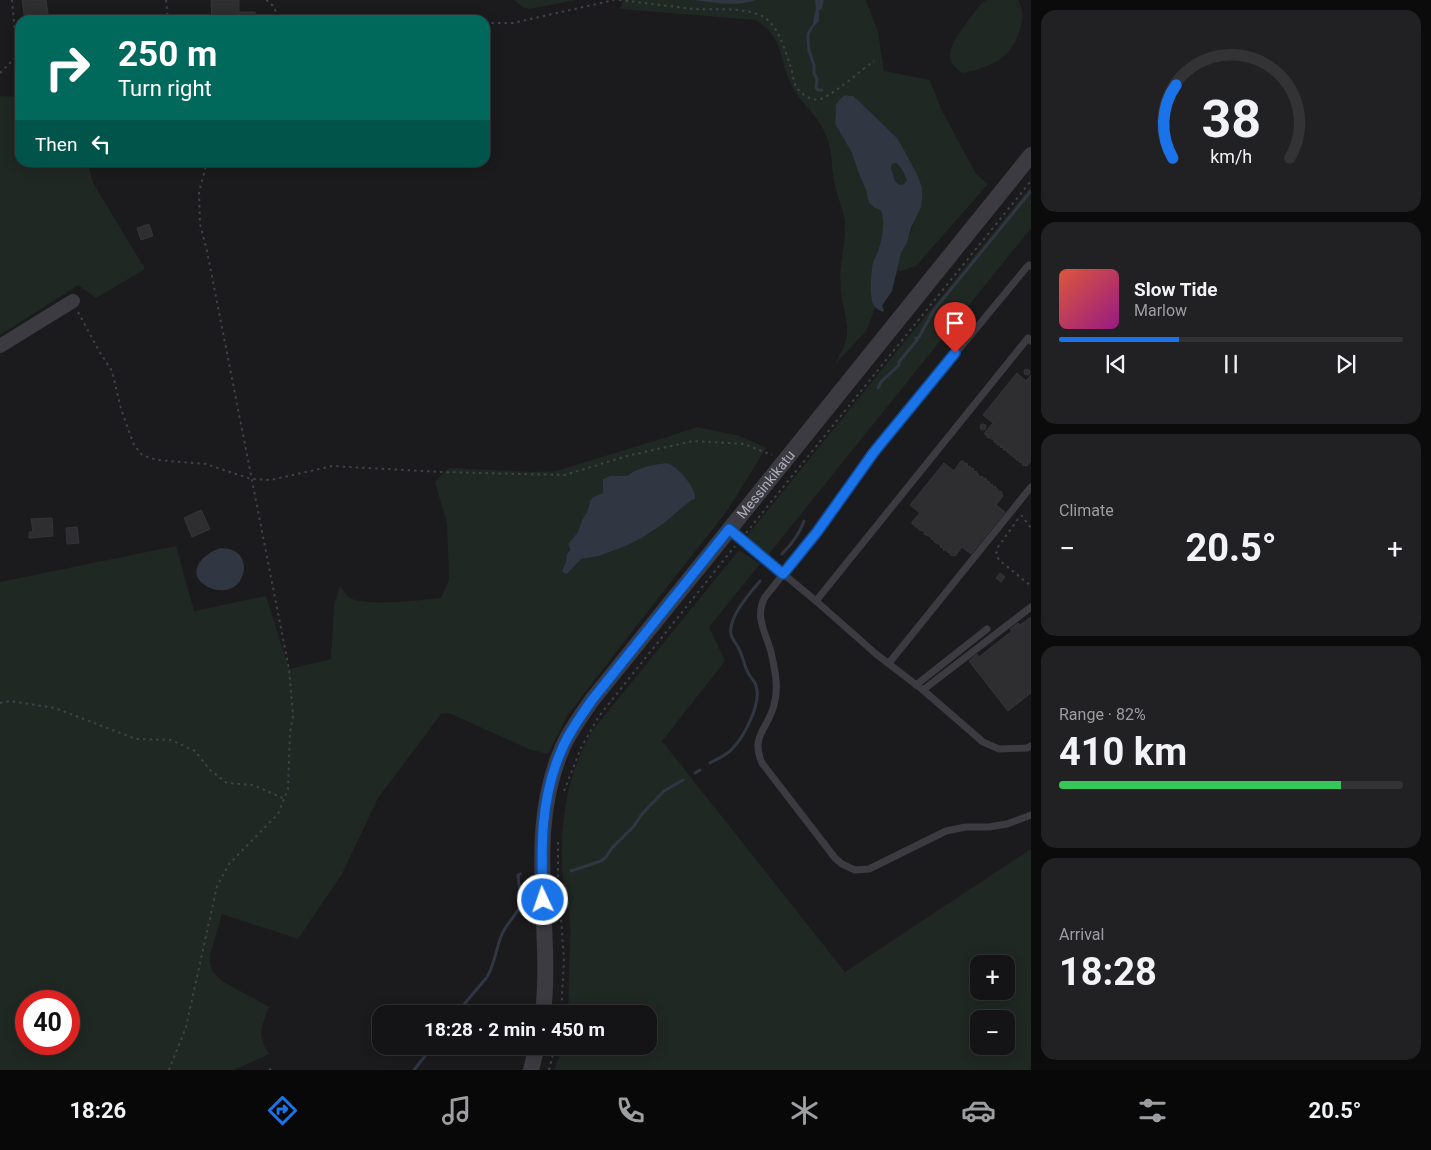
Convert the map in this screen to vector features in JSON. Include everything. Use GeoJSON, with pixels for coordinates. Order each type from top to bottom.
{"type":"FeatureCollection","features":[{"type":"Feature","properties":{"kind":"street","name":"Messinkikatu"},"geometry":{"type":"LineString","coordinates":[[543,1005],[545,969],[541,857],[542,833],[552,778],[561,750],[571,732],[592,700],[735,534],[784,460],[1031,154]]}},
{"type":"Feature","properties":{"kind":"street"},"geometry":{"type":"LineString","coordinates":[[0,346],[73,301]]}},
{"type":"Feature","properties":{"kind":"street"},"geometry":{"type":"LineString","coordinates":[[531,1070],[535,1055]]}},
{"type":"Feature","properties":{"kind":"lane"},"geometry":{"type":"LineString","coordinates":[[1031,266],[1029,265],[874,452],[817,532],[765,597],[760,618],[762,630],[774,664],[776,695],[773,708],[759,738],[757,748],[762,763],[835,858],[854,870],[869,869],[946,831],[966,827],[989,827],[1007,824],[1031,815]]}},
{"type":"Feature","properties":{"kind":"lane"},"geometry":{"type":"LineString","coordinates":[[816,601],[1028,338],[1031,341]]}},
{"type":"Feature","properties":{"kind":"lane"},"geometry":{"type":"LineString","coordinates":[[889,663],[1031,487]]}},
{"type":"Feature","properties":{"kind":"lane"},"geometry":{"type":"LineString","coordinates":[[735,534],[983,742],[999,749],[1027,748],[1031,746]]}},
{"type":"Feature","properties":{"kind":"lane"},"geometry":{"type":"LineString","coordinates":[[923,690],[1031,607]]}},
{"type":"Feature","properties":{"kind":"lane"},"geometry":{"type":"LineString","coordinates":[[916,685],[986,629]]}},
{"type":"Feature","properties":{"kind":"path"},"geometry":{"type":"LineString","coordinates":[[12,0],[15,24]]}},
{"type":"Feature","properties":{"kind":"path"},"geometry":{"type":"LineString","coordinates":[[166,0],[168,15]]}},
{"type":"Feature","properties":{"kind":"path"},"geometry":{"type":"LineString","coordinates":[[266,0],[276,9],[277,15]]}},
{"type":"Feature","properties":{"kind":"path"},"geometry":{"type":"LineString","coordinates":[[490,23],[513,23],[614,0]]}},
{"type":"Feature","properties":{"kind":"path"},"geometry":{"type":"LineString","coordinates":[[619,0],[695,9],[753,12],[764,17],[773,26],[780,38],[795,86],[809,98],[818,100],[828,95],[874,61]]}},
{"type":"Feature","properties":{"kind":"path"},"geometry":{"type":"LineString","coordinates":[[0,73],[15,60]]}},
{"type":"Feature","properties":{"kind":"path"},"geometry":{"type":"LineString","coordinates":[[169,1070],[186,1027],[217,886],[229,864],[278,814],[285,799],[288,790],[290,733],[293,716],[289,670],[207,251],[200,224],[199,192],[206,167]]}},
{"type":"Feature","properties":{"kind":"path"},"geometry":{"type":"LineString","coordinates":[[564,792],[572,768],[590,730],[735,534],[1031,181]]}},
{"type":"Feature","properties":{"kind":"path"},"geometry":{"type":"LineString","coordinates":[[73,301],[112,372],[121,409],[134,445],[142,455],[157,460],[206,464],[251,479],[271,480],[332,466],[441,472],[565,475],[627,456],[693,441],[744,444],[784,460]]}},
{"type":"Feature","properties":{"kind":"path"},"geometry":{"type":"LineString","coordinates":[[1026,509],[998,547],[996,554],[999,560],[1031,586]]}},
{"type":"Feature","properties":{"kind":"path"},"geometry":{"type":"LineString","coordinates":[[1021,515],[1031,528]]}},
{"type":"Feature","properties":{"kind":"path"},"geometry":{"type":"LineString","coordinates":[[0,703],[10,701],[54,708],[136,739],[171,740],[194,751],[210,770],[226,783],[253,785],[285,799]]}},
{"type":"Feature","properties":{"kind":"path"},"geometry":{"type":"LineString","coordinates":[[558,834],[558,876],[564,960],[562,1005]]}},
{"type":"Feature","properties":{"kind":"path"},"geometry":{"type":"LineString","coordinates":[[549,1070],[553,1055]]}},
{"type":"Feature","properties":{"kind":"shaded area"},"geometry":{"type":"Polygon","coordinates":[[[514,0],[576,0],[529,9],[514,0]]]}},
{"type":"Feature","properties":{"kind":"shaded area"},"geometry":{"type":"Polygon","coordinates":[[[623,0],[694,0],[733,4],[757,0],[815,0],[817,5],[810,28],[812,30],[819,21],[819,11],[822,9],[824,0],[866,0],[878,32],[884,71],[930,80],[941,109],[976,174],[988,184],[916,266],[897,272],[901,253],[907,243],[922,199],[922,187],[898,139],[857,99],[850,95],[845,95],[836,107],[835,124],[851,151],[869,203],[880,210],[883,217],[883,230],[880,247],[873,262],[873,304],[875,308],[866,331],[835,364],[844,346],[847,334],[840,283],[845,235],[844,215],[836,192],[827,138],[817,119],[794,90],[776,41],[765,27],[755,20],[620,9],[623,0]]]}},
{"type":"Feature","properties":{"kind":"shaded area"},"geometry":{"type":"Polygon","coordinates":[[[986,0],[1018,0],[1021,6],[1021,26],[1013,46],[1000,59],[983,68],[962,73],[956,68],[950,58],[952,45],[961,30],[986,0]]]}},
{"type":"Feature","properties":{"kind":"shaded area"},"geometry":{"type":"Polygon","coordinates":[[[0,96],[15,97],[15,167],[89,167],[93,183],[145,269],[96,298],[78,285],[0,335],[0,96]]]}},
{"type":"Feature","properties":{"kind":"shaded area"},"geometry":{"type":"Polygon","coordinates":[[[895,163],[901,168],[907,180],[904,184],[900,185],[895,181],[891,164],[895,163]]]}},
{"type":"Feature","properties":{"kind":"shaded area"},"geometry":{"type":"Polygon","coordinates":[[[1031,186],[1031,228],[768,555],[746,537],[1031,186]]]}},
{"type":"Feature","properties":{"kind":"shaded area"},"geometry":{"type":"Polygon","coordinates":[[[697,427],[740,436],[766,448],[727,511],[567,716],[548,754],[531,750],[449,713],[441,714],[378,798],[342,874],[298,939],[222,914],[210,955],[212,971],[222,981],[269,1007],[262,1025],[261,1036],[269,1054],[234,1070],[0,1070],[0,582],[176,546],[194,611],[266,596],[289,669],[331,659],[334,605],[340,586],[350,598],[358,601],[394,602],[441,598],[449,580],[447,523],[435,482],[448,468],[535,472],[556,471],[697,427]],[[666,463],[640,468],[627,476],[610,476],[603,479],[603,492],[601,495],[593,497],[578,532],[568,544],[567,561],[562,573],[567,573],[579,560],[610,552],[641,538],[695,499],[695,494],[689,483],[666,463]]]}},
{"type":"Feature","properties":{"kind":"shaded area"},"geometry":{"type":"Polygon","coordinates":[[[739,550],[760,564],[709,627],[725,661],[662,741],[845,972],[1031,849],[1031,1070],[554,1070],[560,1055],[657,1055],[657,1005],[568,1005],[570,926],[562,868],[563,827],[569,788],[592,731],[739,550]]]}},
{"type":"Feature","properties":{"kind":"water"},"geometry":{"type":"Polygon","coordinates":[[[694,0],[757,0],[734,4],[694,0]]]}},
{"type":"Feature","properties":{"kind":"water"},"geometry":{"type":"Polygon","coordinates":[[[815,0],[824,0],[822,9],[819,11],[819,21],[811,30],[816,8],[815,0]]]}},
{"type":"Feature","properties":{"kind":"water"},"geometry":{"type":"Polygon","coordinates":[[[845,95],[853,96],[898,139],[922,187],[921,207],[911,228],[907,243],[901,253],[892,291],[882,306],[883,312],[873,305],[871,287],[873,263],[882,234],[883,218],[880,210],[869,203],[851,151],[835,124],[836,105],[845,95]],[[895,163],[891,167],[895,181],[900,185],[904,184],[907,180],[902,170],[895,163]]]}},
{"type":"Feature","properties":{"kind":"water"},"geometry":{"type":"Polygon","coordinates":[[[666,463],[681,472],[690,483],[695,499],[640,539],[599,556],[581,559],[567,574],[563,573],[562,570],[570,550],[568,544],[578,532],[590,501],[593,497],[603,493],[603,479],[610,476],[627,476],[640,468],[666,463]]]}},
{"type":"Feature","properties":{"kind":"water"},"geometry":{"type":"Polygon","coordinates":[[[221,548],[236,552],[242,558],[244,571],[238,584],[228,589],[217,590],[201,582],[197,577],[196,571],[205,556],[221,548]]]}},
{"type":"Feature","properties":{"kind":"building"},"geometry":{"type":"Polygon","coordinates":[[[22,0],[46,0],[48,15],[24,15],[22,0]]]}},
{"type":"Feature","properties":{"kind":"building"},"geometry":{"type":"Polygon","coordinates":[[[211,0],[239,0],[239,12],[255,12],[255,15],[212,15],[211,0]]]}},
{"type":"Feature","properties":{"kind":"building"},"geometry":{"type":"Polygon","coordinates":[[[149,224],[153,236],[141,240],[137,228],[149,224]]]}},
{"type":"Feature","properties":{"kind":"building"},"geometry":{"type":"Polygon","coordinates":[[[1027,369],[1030,372],[1027,375],[1024,372],[1027,369]]]}},
{"type":"Feature","properties":{"kind":"building"},"geometry":{"type":"Polygon","coordinates":[[[1017,373],[1026,381],[1031,375],[1031,461],[1027,466],[1022,465],[1023,463],[1019,462],[1020,460],[1016,460],[1007,450],[1003,450],[1004,448],[1000,447],[1001,445],[997,445],[994,440],[987,437],[988,435],[985,435],[985,432],[993,423],[983,415],[1017,373]]]}},
{"type":"Feature","properties":{"kind":"building"},"geometry":{"type":"Polygon","coordinates":[[[983,424],[986,427],[983,430],[980,427],[983,424]]]}},
{"type":"Feature","properties":{"kind":"building"},"geometry":{"type":"Polygon","coordinates":[[[961,461],[965,464],[967,463],[971,469],[973,468],[974,472],[976,471],[980,477],[986,478],[987,482],[989,481],[993,487],[995,486],[999,492],[1001,491],[1003,496],[996,505],[1005,512],[971,554],[962,547],[955,556],[950,555],[947,550],[943,550],[944,548],[940,547],[941,545],[934,542],[931,537],[924,534],[925,532],[912,524],[920,513],[910,505],[944,463],[954,471],[961,461]]]}},
{"type":"Feature","properties":{"kind":"building"},"geometry":{"type":"Polygon","coordinates":[[[201,510],[210,529],[192,537],[184,518],[201,510]]]}},
{"type":"Feature","properties":{"kind":"building"},"geometry":{"type":"Polygon","coordinates":[[[52,518],[53,536],[29,538],[29,532],[33,532],[31,519],[52,518]]]}},
{"type":"Feature","properties":{"kind":"building"},"geometry":{"type":"Polygon","coordinates":[[[77,527],[79,543],[67,544],[66,528],[77,527]]]}},
{"type":"Feature","properties":{"kind":"building"},"geometry":{"type":"Polygon","coordinates":[[[1000,573],[1005,577],[1001,582],[996,578],[1000,573]]]}},
{"type":"Feature","properties":{"kind":"building"},"geometry":{"type":"Polygon","coordinates":[[[1031,617],[1031,693],[1008,711],[969,661],[977,654],[979,657],[1012,631],[1010,629],[1018,623],[1020,625],[1031,617]]]}},
{"type":"Feature","properties":{"kind":"waterway"},"geometry":{"type":"LineString","coordinates":[[812,27],[808,34],[809,51],[817,79],[816,88],[822,90]]}},
{"type":"Feature","properties":{"kind":"waterway"},"geometry":{"type":"LineString","coordinates":[[917,339],[934,310],[1031,191]]}},
{"type":"Feature","properties":{"kind":"waterway"},"geometry":{"type":"LineString","coordinates":[[878,388],[881,382],[899,365],[899,362],[917,340],[916,338]]}},
{"type":"Feature","properties":{"kind":"waterway"},"geometry":{"type":"LineString","coordinates":[[782,554],[795,539],[804,521]]}},
{"type":"Feature","properties":{"kind":"waterway"},"geometry":{"type":"LineString","coordinates":[[710,763],[727,753],[737,744],[754,710],[757,693],[755,682],[748,673],[740,650],[732,638],[731,627],[736,613],[760,581]]}},
{"type":"Feature","properties":{"kind":"waterway"},"geometry":{"type":"LineString","coordinates":[[695,773],[700,770]]}},
{"type":"Feature","properties":{"kind":"waterway"},"geometry":{"type":"LineString","coordinates":[[571,871],[601,861],[606,857],[664,791],[683,780]]}},
{"type":"Feature","properties":{"kind":"waterway"},"geometry":{"type":"LineString","coordinates":[[464,1005],[487,977],[502,934],[520,907],[518,875],[520,874]]}},
{"type":"Feature","properties":{"kind":"waterway"},"geometry":{"type":"LineString","coordinates":[[414,1070],[426,1055]]}},
{"type":"Feature","properties":{"kind":"route"},"geometry":{"type":"LineString","coordinates":[[543,900],[542,833],[552,778],[561,750],[592,700],[729,529],[783,574],[817,532],[874,452],[955,353]]}}]}
